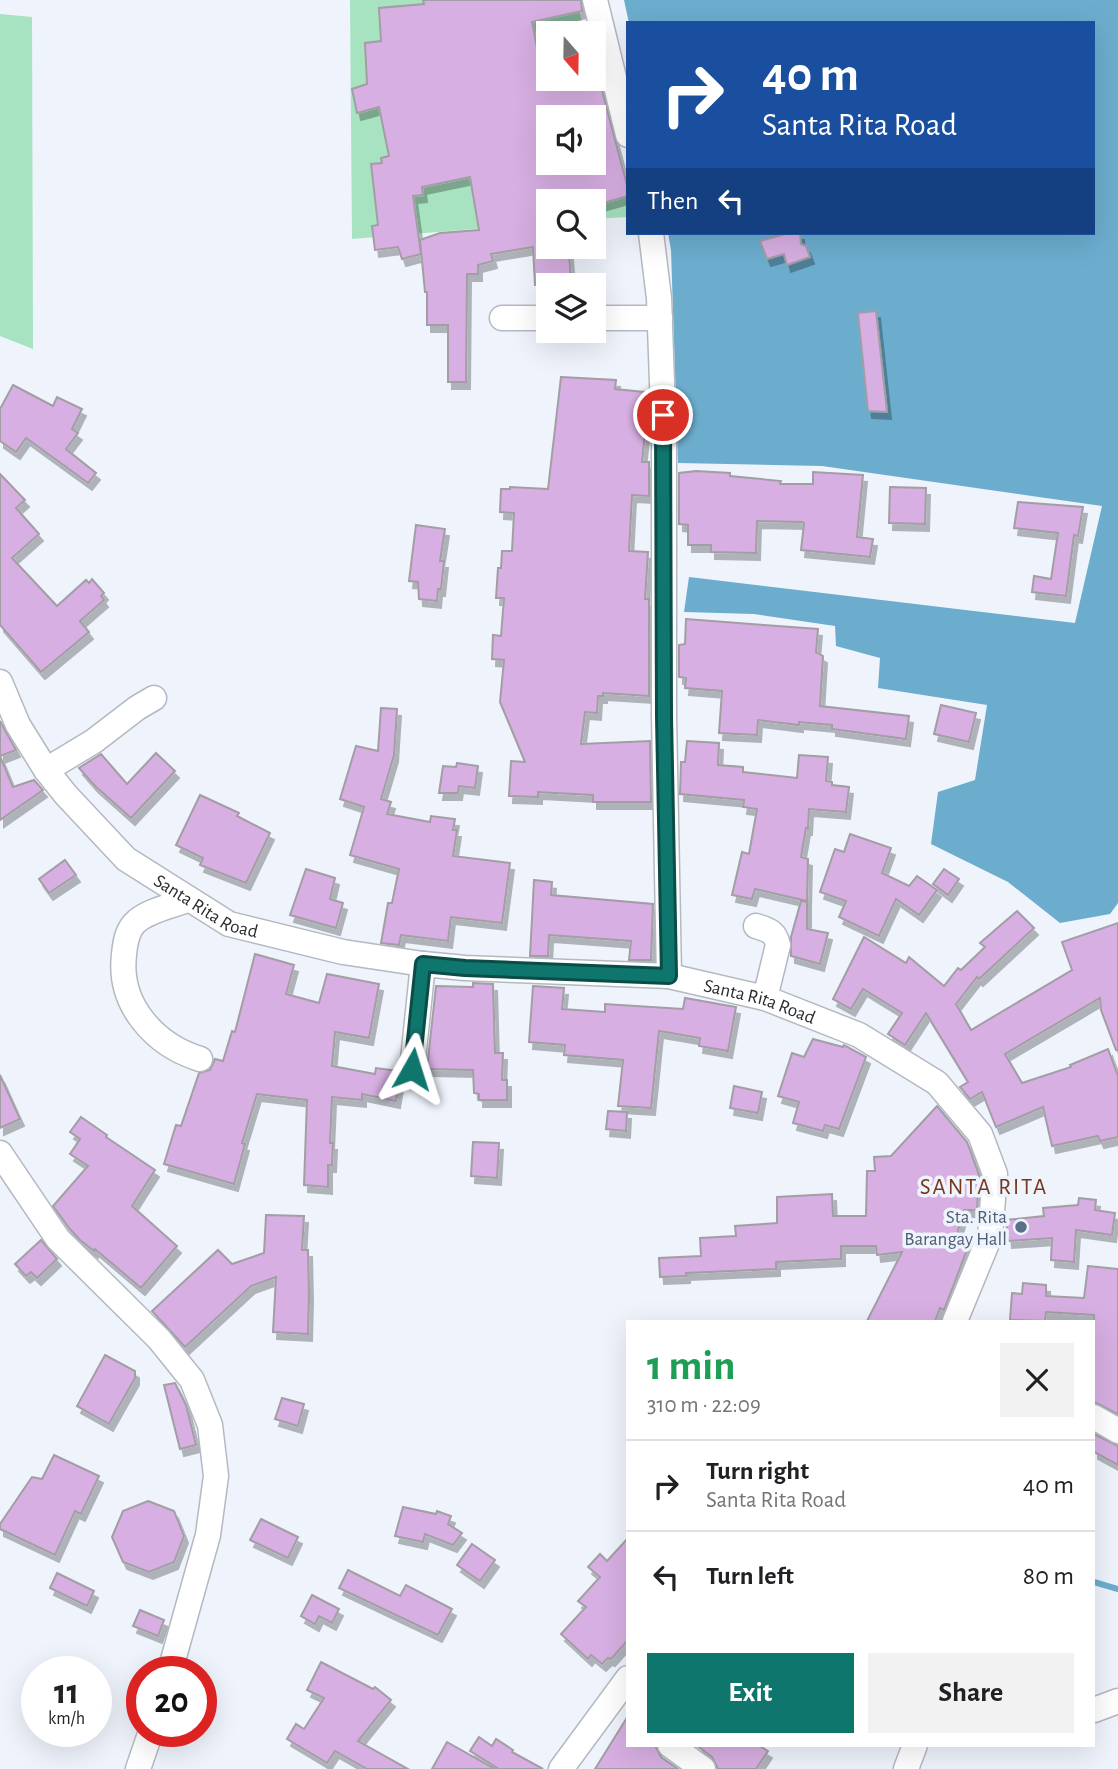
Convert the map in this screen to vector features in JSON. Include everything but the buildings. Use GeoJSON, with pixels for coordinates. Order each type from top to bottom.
{"type":"FeatureCollection","features":[{"type":"Feature","properties":{"kind":"street"},"geometry":{"type":"LineString","coordinates":[[595,0],[623,92],[626,118]]}},
{"type":"Feature","properties":{"kind":"street"},"geometry":{"type":"LineString","coordinates":[[651,235],[660,318],[664,439],[664,702],[669,976]]}},
{"type":"Feature","properties":{"kind":"street"},"geometry":{"type":"LineString","coordinates":[[502,318],[536,318]]}},
{"type":"Feature","properties":{"kind":"street"},"geometry":{"type":"LineString","coordinates":[[606,318],[660,318]]}},
{"type":"Feature","properties":{"kind":"street","name":"Santa Rita Road"},"geometry":{"type":"LineString","coordinates":[[0,683],[18,725],[46,770],[126,859],[187,900],[229,924],[343,952],[423,964],[669,976],[765,998],[859,1034],[937,1083],[980,1133],[995,1174],[990,1236],[955,1320]]}},
{"type":"Feature","properties":{"kind":"street"},"geometry":{"type":"LineString","coordinates":[[46,770],[94,741],[154,698]]}},
{"type":"Feature","properties":{"kind":"street"},"geometry":{"type":"LineString","coordinates":[[187,900],[136,921],[126,939],[123,965],[129,1001],[151,1030],[181,1053],[200,1059]]}},
{"type":"Feature","properties":{"kind":"street"},"geometry":{"type":"LineString","coordinates":[[756,926],[771,930],[778,945],[765,998]]}},
{"type":"Feature","properties":{"kind":"street"},"geometry":{"type":"LineString","coordinates":[[412,1069],[423,964]]}},
{"type":"Feature","properties":{"kind":"street"},"geometry":{"type":"LineString","coordinates":[[0,1153],[58,1238],[159,1339],[192,1380],[210,1425],[216,1476],[208,1535],[174,1656]]}},
{"type":"Feature","properties":{"kind":"street"},"geometry":{"type":"LineString","coordinates":[[1095,1418],[1118,1431]]}},
{"type":"Feature","properties":{"kind":"street"},"geometry":{"type":"LineString","coordinates":[[561,1769],[620,1707],[626,1685]]}},
{"type":"Feature","properties":{"kind":"street"},"geometry":{"type":"LineString","coordinates":[[1095,1710],[1118,1701]]}},
{"type":"Feature","properties":{"kind":"street"},"geometry":{"type":"LineString","coordinates":[[138,1769],[146,1747]]}},
{"type":"Feature","properties":{"kind":"street"},"geometry":{"type":"LineString","coordinates":[[673,1747],[703,1769]]}},
{"type":"Feature","properties":{"kind":"street"},"geometry":{"type":"LineString","coordinates":[[906,1769],[914,1747]]}},
{"type":"Feature","properties":{"kind":"green space"},"geometry":{"type":"Polygon","coordinates":[[[350,0],[576,0],[582,21],[536,21],[536,91],[599,91],[603,105],[536,105],[536,175],[606,175],[606,118],[626,196],[626,217],[606,218],[606,189],[536,189],[536,224],[352,239],[350,0]]]}},
{"type":"Feature","properties":{"kind":"green space"},"geometry":{"type":"Polygon","coordinates":[[[0,14],[32,17],[33,349],[0,336],[0,14]]]}},
{"type":"Feature","properties":{"kind":"water"},"geometry":{"type":"Polygon","coordinates":[[[624,0],[1118,0],[1118,903],[1110,914],[1060,923],[1008,882],[931,844],[938,792],[975,780],[987,705],[878,688],[880,658],[836,646],[835,626],[754,614],[684,612],[689,577],[1075,623],[1102,506],[822,466],[678,463],[668,235],[1095,235],[1095,21],[629,21],[624,0]]]}},
{"type":"Feature","properties":{"kind":"waterway"},"geometry":{"type":"LineString","coordinates":[[1095,1582],[1118,1589]]}},
{"type":"Feature","properties":{"kind":"place","name":"Sta. Rita Barangay Hall"},"geometry":{"type":"Point","coordinates":[1021,1227]}},
{"type":"Feature","properties":{"kind":"district","name":"SANTA RITA"},"geometry":{"type":"Point","coordinates":[984,1186]}},
{"type":"Feature","properties":{"kind":"route"},"geometry":{"type":"LineString","coordinates":[[412,1069],[423,964],[669,976],[664,716],[663,415]]}}]}
